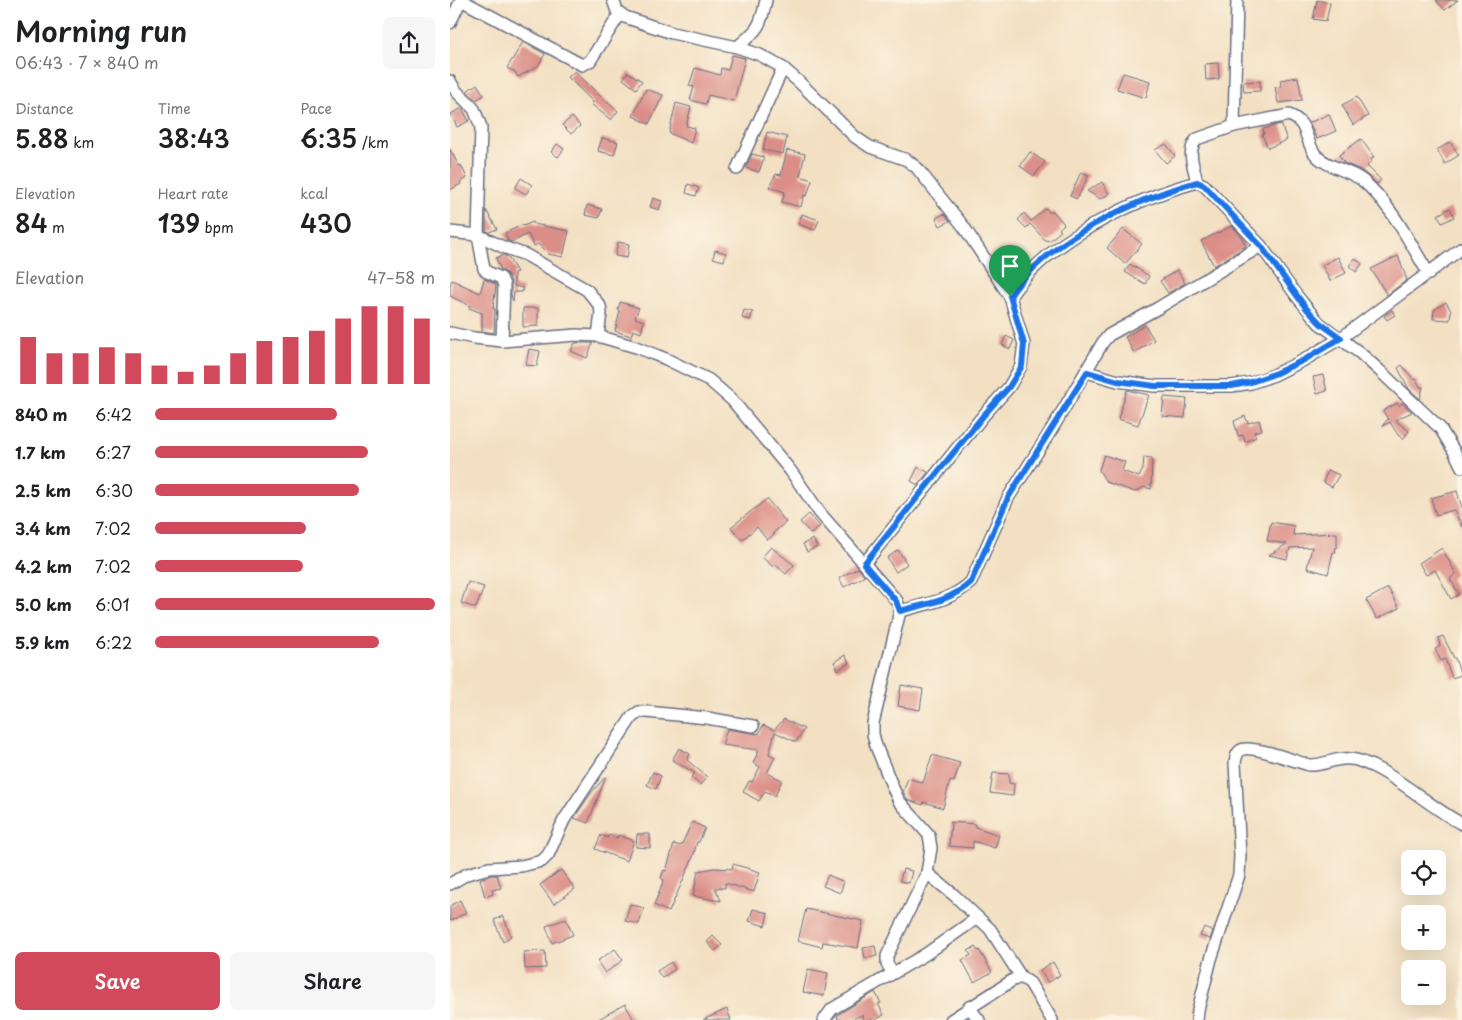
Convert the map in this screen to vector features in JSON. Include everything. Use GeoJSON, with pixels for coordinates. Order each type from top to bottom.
{"type":"FeatureCollection","features":[{"type":"Feature","properties":{"kind":"street"},"geometry":{"type":"LineString","coordinates":[[450,23],[461,0],[582,65],[590,61],[620,14]]}},
{"type":"Feature","properties":{"kind":"street"},"geometry":{"type":"LineString","coordinates":[[613,0],[620,14],[672,33],[737,47],[760,55],[783,68],[855,138],[870,148],[907,160],[917,168],[964,226],[1010,296],[1024,344],[1022,366],[1009,387],[983,416],[864,564]]}},
{"type":"Feature","properties":{"kind":"street"},"geometry":{"type":"LineString","coordinates":[[737,47],[756,30],[762,19],[766,0]]}},
{"type":"Feature","properties":{"kind":"street"},"geometry":{"type":"LineString","coordinates":[[1234,126],[1237,0]]}},
{"type":"Feature","properties":{"kind":"street"},"geometry":{"type":"LineString","coordinates":[[737,169],[783,68]]}},
{"type":"Feature","properties":{"kind":"street"},"geometry":{"type":"LineString","coordinates":[[450,81],[456,91],[474,110],[481,126],[478,235],[484,269],[501,278],[504,285],[502,341]]}},
{"type":"Feature","properties":{"kind":"street"},"geometry":{"type":"LineString","coordinates":[[1197,182],[1191,153],[1193,144],[1197,139],[1234,126],[1289,115],[1302,122],[1316,156],[1327,163],[1354,174],[1370,187],[1385,204],[1428,274]]}},
{"type":"Feature","properties":{"kind":"street"},"geometry":{"type":"LineString","coordinates":[[1010,296],[1019,282],[1037,264],[1101,220],[1163,193],[1197,182],[1204,185],[1261,246],[1306,308],[1320,323],[1341,338],[1407,395],[1440,428],[1462,467]]}},
{"type":"Feature","properties":{"kind":"street"},"geometry":{"type":"LineString","coordinates":[[450,232],[478,235],[526,255],[587,290],[600,306],[598,336]]}},
{"type":"Feature","properties":{"kind":"street"},"geometry":{"type":"LineString","coordinates":[[900,611],[948,598],[961,592],[971,582],[1008,498],[1109,335],[1261,246]]}},
{"type":"Feature","properties":{"kind":"street"},"geometry":{"type":"LineString","coordinates":[[1087,372],[1118,381],[1155,386],[1232,386],[1251,382],[1304,360],[1341,338],[1462,248]]}},
{"type":"Feature","properties":{"kind":"street"},"geometry":{"type":"LineString","coordinates":[[450,333],[502,341],[576,335],[598,336],[636,347],[709,380],[732,400],[790,470],[820,513],[896,601],[900,611],[873,723],[873,734],[899,800],[929,836],[931,848],[927,874],[887,956],[888,964],[893,974]]}},
{"type":"Feature","properties":{"kind":"street"},"geometry":{"type":"LineString","coordinates":[[450,884],[467,874],[489,868],[521,866],[542,861],[548,855],[564,820],[604,758],[632,717],[639,712],[708,718],[753,726]]}},
{"type":"Feature","properties":{"kind":"street"},"geometry":{"type":"LineString","coordinates":[[1197,1020],[1211,959],[1239,875],[1240,856],[1235,763],[1237,754],[1241,750],[1252,748],[1318,766],[1339,759],[1351,758],[1366,763],[1387,773],[1462,824]]}},
{"type":"Feature","properties":{"kind":"street"},"geometry":{"type":"LineString","coordinates":[[927,874],[954,895],[990,929],[1021,977],[1030,983],[1052,1020]]}},
{"type":"Feature","properties":{"kind":"street"},"geometry":{"type":"LineString","coordinates":[[824,1020],[832,1009],[926,954],[977,918]]}},
{"type":"Feature","properties":{"kind":"street"},"geometry":{"type":"LineString","coordinates":[[951,1020],[969,1007],[1021,977]]}},
{"type":"Feature","properties":{"kind":"street"},"geometry":{"type":"LineString","coordinates":[[969,1007],[979,1020]]}},
{"type":"Feature","properties":{"kind":"building"},"geometry":{"type":"Polygon","coordinates":[[[1317,0],[1330,3],[1326,21],[1313,19],[1317,0]]]}},
{"type":"Feature","properties":{"kind":"building"},"geometry":{"type":"Polygon","coordinates":[[[1436,0],[1458,0],[1445,10],[1436,0]]]}},
{"type":"Feature","properties":{"kind":"building"},"geometry":{"type":"Polygon","coordinates":[[[523,42],[545,54],[538,66],[518,77],[515,72],[507,68],[523,42]]]}},
{"type":"Feature","properties":{"kind":"building"},"geometry":{"type":"Polygon","coordinates":[[[732,55],[745,58],[734,101],[708,95],[706,104],[690,100],[694,87],[689,86],[695,68],[720,75],[721,68],[728,70],[732,55]]]}},
{"type":"Feature","properties":{"kind":"building"},"geometry":{"type":"Polygon","coordinates":[[[1218,63],[1219,79],[1206,80],[1205,64],[1218,63]]]}},
{"type":"Feature","properties":{"kind":"building"},"geometry":{"type":"Polygon","coordinates":[[[575,71],[618,111],[611,120],[591,104],[593,102],[568,77],[575,71]]]}},
{"type":"Feature","properties":{"kind":"building"},"geometry":{"type":"Polygon","coordinates":[[[628,72],[642,81],[636,89],[623,79],[628,72]]]}},
{"type":"Feature","properties":{"kind":"building"},"geometry":{"type":"Polygon","coordinates":[[[1123,73],[1150,81],[1146,98],[1117,89],[1123,73]]]}},
{"type":"Feature","properties":{"kind":"building"},"geometry":{"type":"Polygon","coordinates":[[[1298,77],[1302,100],[1278,103],[1275,87],[1281,86],[1280,80],[1298,77]]]}},
{"type":"Feature","properties":{"kind":"building"},"geometry":{"type":"Polygon","coordinates":[[[1260,81],[1260,91],[1244,92],[1243,82],[1260,81]]]}},
{"type":"Feature","properties":{"kind":"building"},"geometry":{"type":"Polygon","coordinates":[[[477,84],[484,95],[476,100],[467,91],[477,84]]]}},
{"type":"Feature","properties":{"kind":"building"},"geometry":{"type":"Polygon","coordinates":[[[646,89],[663,95],[649,124],[633,116],[646,89]]]}},
{"type":"Feature","properties":{"kind":"building"},"geometry":{"type":"Polygon","coordinates":[[[1357,97],[1368,116],[1353,125],[1342,105],[1357,97]]]}},
{"type":"Feature","properties":{"kind":"building"},"geometry":{"type":"Polygon","coordinates":[[[676,103],[691,107],[686,126],[695,128],[691,143],[669,133],[676,103]]]}},
{"type":"Feature","properties":{"kind":"building"},"geometry":{"type":"Polygon","coordinates":[[[462,108],[469,121],[457,127],[451,114],[462,108]]]}},
{"type":"Feature","properties":{"kind":"building"},"geometry":{"type":"Polygon","coordinates":[[[1329,114],[1336,131],[1317,139],[1309,123],[1329,114]]]}},
{"type":"Feature","properties":{"kind":"building"},"geometry":{"type":"Polygon","coordinates":[[[572,117],[580,126],[571,134],[562,125],[572,117]]]}},
{"type":"Feature","properties":{"kind":"building"},"geometry":{"type":"Polygon","coordinates":[[[1281,124],[1287,140],[1268,148],[1262,135],[1264,134],[1263,129],[1281,124]]]}},
{"type":"Feature","properties":{"kind":"building"},"geometry":{"type":"Polygon","coordinates":[[[767,132],[787,137],[783,154],[763,150],[767,132]]]}},
{"type":"Feature","properties":{"kind":"building"},"geometry":{"type":"Polygon","coordinates":[[[602,138],[618,142],[614,155],[598,151],[602,138]]]}},
{"type":"Feature","properties":{"kind":"building"},"geometry":{"type":"Polygon","coordinates":[[[1361,139],[1374,157],[1367,166],[1381,180],[1377,184],[1361,170],[1344,163],[1339,155],[1361,139]]]}},
{"type":"Feature","properties":{"kind":"building"},"geometry":{"type":"Polygon","coordinates":[[[1450,142],[1459,155],[1445,164],[1437,150],[1450,142]]]}},
{"type":"Feature","properties":{"kind":"building"},"geometry":{"type":"Polygon","coordinates":[[[557,144],[564,149],[558,157],[551,152],[557,144]]]}},
{"type":"Feature","properties":{"kind":"building"},"geometry":{"type":"Polygon","coordinates":[[[1166,144],[1175,156],[1166,163],[1155,150],[1166,144]]]}},
{"type":"Feature","properties":{"kind":"building"},"geometry":{"type":"Polygon","coordinates":[[[450,149],[467,178],[450,190],[450,149]]]}},
{"type":"Feature","properties":{"kind":"building"},"geometry":{"type":"Polygon","coordinates":[[[787,150],[805,154],[800,176],[812,180],[807,196],[804,195],[801,207],[782,202],[785,192],[769,187],[776,174],[781,175],[787,150]]]}},
{"type":"Feature","properties":{"kind":"building"},"geometry":{"type":"Polygon","coordinates":[[[1030,152],[1045,162],[1034,176],[1020,166],[1030,152]]]}},
{"type":"Feature","properties":{"kind":"building"},"geometry":{"type":"Polygon","coordinates":[[[752,154],[764,157],[759,172],[746,168],[752,154]]]}},
{"type":"Feature","properties":{"kind":"building"},"geometry":{"type":"Polygon","coordinates":[[[1081,172],[1089,175],[1077,199],[1070,196],[1081,172]]]}},
{"type":"Feature","properties":{"kind":"building"},"geometry":{"type":"Polygon","coordinates":[[[521,178],[532,185],[526,194],[515,188],[521,178]]]}},
{"type":"Feature","properties":{"kind":"building"},"geometry":{"type":"Polygon","coordinates":[[[1102,182],[1109,194],[1100,199],[1087,191],[1102,182]]]}},
{"type":"Feature","properties":{"kind":"building"},"geometry":{"type":"Polygon","coordinates":[[[688,184],[699,188],[696,196],[686,193],[688,184]]]}},
{"type":"Feature","properties":{"kind":"building"},"geometry":{"type":"Polygon","coordinates":[[[653,198],[662,201],[659,210],[650,207],[653,198]]]}},
{"type":"Feature","properties":{"kind":"building"},"geometry":{"type":"Polygon","coordinates":[[[587,205],[602,209],[599,218],[585,215],[587,205]]]}},
{"type":"Feature","properties":{"kind":"building"},"geometry":{"type":"Polygon","coordinates":[[[1046,208],[1050,213],[1053,211],[1064,224],[1059,229],[1061,231],[1049,241],[1046,241],[1030,224],[1026,228],[1018,220],[1024,213],[1031,221],[1046,208]]]}},
{"type":"Feature","properties":{"kind":"building"},"geometry":{"type":"Polygon","coordinates":[[[1450,208],[1454,217],[1442,223],[1438,215],[1450,208]]]}},
{"type":"Feature","properties":{"kind":"building"},"geometry":{"type":"Polygon","coordinates":[[[486,210],[497,229],[489,232],[486,231],[486,210]]]}},
{"type":"Feature","properties":{"kind":"building"},"geometry":{"type":"Polygon","coordinates":[[[802,214],[819,220],[815,230],[798,224],[802,214]]]}},
{"type":"Feature","properties":{"kind":"building"},"geometry":{"type":"Polygon","coordinates":[[[944,214],[950,221],[940,226],[936,218],[944,214]]]}},
{"type":"Feature","properties":{"kind":"building"},"geometry":{"type":"Polygon","coordinates":[[[533,222],[534,224],[569,231],[563,257],[548,254],[538,244],[534,246],[528,234],[512,242],[508,241],[505,233],[533,222]]]}},
{"type":"Feature","properties":{"kind":"building"},"geometry":{"type":"Polygon","coordinates":[[[1232,226],[1246,246],[1214,266],[1201,241],[1232,226]]]}},
{"type":"Feature","properties":{"kind":"building"},"geometry":{"type":"Polygon","coordinates":[[[1123,229],[1142,244],[1125,264],[1107,248],[1123,229]]]}},
{"type":"Feature","properties":{"kind":"building"},"geometry":{"type":"Polygon","coordinates":[[[618,242],[629,244],[627,258],[615,256],[618,242]]]}},
{"type":"Feature","properties":{"kind":"building"},"geometry":{"type":"Polygon","coordinates":[[[715,250],[726,253],[724,261],[713,258],[715,250]]]}},
{"type":"Feature","properties":{"kind":"building"},"geometry":{"type":"Polygon","coordinates":[[[503,255],[508,257],[517,272],[514,273],[514,286],[523,288],[522,292],[514,292],[513,301],[508,274],[501,270],[496,258],[503,255]]]}},
{"type":"Feature","properties":{"kind":"building"},"geometry":{"type":"Polygon","coordinates":[[[1398,256],[1407,280],[1387,295],[1371,269],[1398,256]]]}},
{"type":"Feature","properties":{"kind":"building"},"geometry":{"type":"Polygon","coordinates":[[[1338,257],[1346,273],[1330,281],[1322,265],[1338,257]]]}},
{"type":"Feature","properties":{"kind":"building"},"geometry":{"type":"Polygon","coordinates":[[[1355,258],[1362,264],[1356,272],[1349,266],[1355,258]]]}},
{"type":"Feature","properties":{"kind":"building"},"geometry":{"type":"Polygon","coordinates":[[[1130,264],[1149,276],[1145,284],[1125,272],[1130,264]]]}},
{"type":"Feature","properties":{"kind":"building"},"geometry":{"type":"Polygon","coordinates":[[[1177,270],[1185,283],[1168,293],[1160,281],[1177,270]]]}},
{"type":"Feature","properties":{"kind":"building"},"geometry":{"type":"Polygon","coordinates":[[[484,279],[496,286],[493,309],[495,309],[494,333],[482,331],[482,313],[469,308],[470,306],[450,296],[452,280],[480,293],[484,279]]]}},
{"type":"Feature","properties":{"kind":"building"},"geometry":{"type":"Polygon","coordinates":[[[620,302],[639,308],[635,318],[644,321],[641,333],[633,330],[631,336],[615,331],[620,311],[618,310],[620,302]]]}},
{"type":"Feature","properties":{"kind":"building"},"geometry":{"type":"Polygon","coordinates":[[[1446,302],[1451,311],[1450,320],[1433,319],[1434,310],[1446,302]]]}},
{"type":"Feature","properties":{"kind":"building"},"geometry":{"type":"Polygon","coordinates":[[[523,308],[538,308],[538,326],[523,327],[523,308]]]}},
{"type":"Feature","properties":{"kind":"building"},"geometry":{"type":"Polygon","coordinates":[[[744,310],[753,312],[750,320],[742,318],[744,310]]]}},
{"type":"Feature","properties":{"kind":"building"},"geometry":{"type":"Polygon","coordinates":[[[1392,310],[1395,315],[1387,320],[1384,316],[1392,310]]]}},
{"type":"Feature","properties":{"kind":"building"},"geometry":{"type":"Polygon","coordinates":[[[1145,325],[1154,340],[1134,353],[1125,337],[1145,325]]]}},
{"type":"Feature","properties":{"kind":"building"},"geometry":{"type":"Polygon","coordinates":[[[1006,336],[1014,340],[1010,349],[1002,345],[1006,336]]]}},
{"type":"Feature","properties":{"kind":"building"},"geometry":{"type":"Polygon","coordinates":[[[575,343],[593,343],[587,358],[571,351],[575,343]]]}},
{"type":"Feature","properties":{"kind":"building"},"geometry":{"type":"Polygon","coordinates":[[[529,349],[540,351],[537,366],[526,365],[529,349]]]}},
{"type":"Feature","properties":{"kind":"building"},"geometry":{"type":"Polygon","coordinates":[[[1402,365],[1414,380],[1416,379],[1420,387],[1423,387],[1420,399],[1409,389],[1398,368],[1402,365]]]}},
{"type":"Feature","properties":{"kind":"building"},"geometry":{"type":"Polygon","coordinates":[[[1323,375],[1327,391],[1317,394],[1313,377],[1323,375]]]}},
{"type":"Feature","properties":{"kind":"building"},"geometry":{"type":"Polygon","coordinates":[[[1127,390],[1149,395],[1138,425],[1118,419],[1127,390]]]}},
{"type":"Feature","properties":{"kind":"building"},"geometry":{"type":"Polygon","coordinates":[[[1164,397],[1187,399],[1185,418],[1162,416],[1164,397]]]}},
{"type":"Feature","properties":{"kind":"building"},"geometry":{"type":"Polygon","coordinates":[[[1397,403],[1399,406],[1402,403],[1412,412],[1395,420],[1409,431],[1403,439],[1398,435],[1390,422],[1382,426],[1388,419],[1383,411],[1397,403]]]}},
{"type":"Feature","properties":{"kind":"building"},"geometry":{"type":"Polygon","coordinates":[[[1245,416],[1248,423],[1259,420],[1262,430],[1254,432],[1256,437],[1245,442],[1243,435],[1238,436],[1234,421],[1245,416]]]}},
{"type":"Feature","properties":{"kind":"building"},"geometry":{"type":"Polygon","coordinates":[[[1104,455],[1125,462],[1122,471],[1139,477],[1143,469],[1144,457],[1152,458],[1151,489],[1144,487],[1135,492],[1106,482],[1099,470],[1104,455]]]}},
{"type":"Feature","properties":{"kind":"building"},"geometry":{"type":"Polygon","coordinates":[[[918,467],[928,472],[918,485],[911,481],[918,467]]]}},
{"type":"Feature","properties":{"kind":"building"},"geometry":{"type":"Polygon","coordinates":[[[1328,470],[1339,475],[1332,487],[1323,482],[1328,470]]]}},
{"type":"Feature","properties":{"kind":"building"},"geometry":{"type":"Polygon","coordinates":[[[1457,491],[1462,508],[1462,527],[1454,510],[1436,515],[1431,498],[1457,491]]]}},
{"type":"Feature","properties":{"kind":"building"},"geometry":{"type":"Polygon","coordinates":[[[767,499],[786,522],[767,540],[757,527],[742,540],[731,527],[767,499]]]}},
{"type":"Feature","properties":{"kind":"building"},"geometry":{"type":"Polygon","coordinates":[[[809,514],[820,526],[811,534],[800,522],[809,514]]]}},
{"type":"Feature","properties":{"kind":"building"},"geometry":{"type":"Polygon","coordinates":[[[1271,522],[1294,526],[1293,535],[1337,533],[1337,548],[1335,548],[1336,552],[1333,552],[1328,574],[1307,568],[1312,547],[1290,548],[1287,559],[1269,555],[1287,544],[1267,541],[1271,522]]]}},
{"type":"Feature","properties":{"kind":"building"},"geometry":{"type":"Polygon","coordinates":[[[813,539],[817,547],[807,552],[803,544],[813,539]]]}},
{"type":"Feature","properties":{"kind":"building"},"geometry":{"type":"Polygon","coordinates":[[[771,547],[794,565],[786,574],[775,564],[773,567],[762,557],[771,547]]]}},
{"type":"Feature","properties":{"kind":"building"},"geometry":{"type":"Polygon","coordinates":[[[1442,548],[1456,574],[1450,579],[1459,594],[1451,599],[1435,570],[1426,575],[1419,563],[1442,548]]]}},
{"type":"Feature","properties":{"kind":"building"},"geometry":{"type":"Polygon","coordinates":[[[898,550],[907,564],[896,572],[887,558],[898,550]]]}},
{"type":"Feature","properties":{"kind":"building"},"geometry":{"type":"Polygon","coordinates":[[[858,568],[865,576],[844,587],[839,578],[858,568]]]}},
{"type":"Feature","properties":{"kind":"building"},"geometry":{"type":"Polygon","coordinates":[[[468,582],[484,587],[476,608],[461,603],[468,582]]]}},
{"type":"Feature","properties":{"kind":"building"},"geometry":{"type":"Polygon","coordinates":[[[1388,588],[1399,608],[1377,619],[1366,600],[1388,588]]]}},
{"type":"Feature","properties":{"kind":"building"},"geometry":{"type":"Polygon","coordinates":[[[1443,636],[1455,658],[1461,675],[1452,678],[1445,659],[1441,661],[1435,649],[1440,646],[1438,638],[1443,636]]]}},
{"type":"Feature","properties":{"kind":"building"},"geometry":{"type":"Polygon","coordinates":[[[845,655],[849,663],[838,670],[834,662],[845,655]]]}},
{"type":"Feature","properties":{"kind":"building"},"geometry":{"type":"Polygon","coordinates":[[[901,685],[923,689],[920,710],[898,706],[901,685]]]}},
{"type":"Feature","properties":{"kind":"building"},"geometry":{"type":"Polygon","coordinates":[[[784,719],[804,729],[796,742],[775,732],[769,754],[775,757],[767,773],[782,780],[775,796],[765,791],[759,801],[743,792],[749,781],[752,782],[760,767],[753,763],[759,750],[722,745],[727,729],[759,734],[763,725],[774,730],[784,719]]]}},
{"type":"Feature","properties":{"kind":"building"},"geometry":{"type":"Polygon","coordinates":[[[679,748],[690,754],[687,760],[707,777],[700,785],[691,777],[695,773],[672,760],[679,748]]]}},
{"type":"Feature","properties":{"kind":"building"},"geometry":{"type":"Polygon","coordinates":[[[932,755],[960,763],[954,782],[950,781],[943,808],[924,802],[923,805],[908,800],[903,792],[908,778],[923,783],[932,755]]]}},
{"type":"Feature","properties":{"kind":"building"},"geometry":{"type":"Polygon","coordinates":[[[653,772],[661,776],[656,789],[647,785],[653,772]]]}},
{"type":"Feature","properties":{"kind":"building"},"geometry":{"type":"Polygon","coordinates":[[[993,773],[1009,774],[1009,783],[1014,784],[1013,796],[990,793],[993,773]]]}},
{"type":"Feature","properties":{"kind":"building"},"geometry":{"type":"Polygon","coordinates":[[[606,776],[588,823],[574,818],[592,792],[606,776]]]}},
{"type":"Feature","properties":{"kind":"building"},"geometry":{"type":"Polygon","coordinates":[[[692,822],[705,828],[699,842],[697,842],[693,857],[669,912],[654,905],[664,880],[661,878],[664,870],[666,871],[674,844],[681,846],[692,822]]]}},
{"type":"Feature","properties":{"kind":"building"},"geometry":{"type":"Polygon","coordinates":[[[951,822],[975,824],[975,827],[999,835],[995,848],[973,841],[973,848],[949,846],[951,822]]]}},
{"type":"Feature","properties":{"kind":"building"},"geometry":{"type":"Polygon","coordinates":[[[637,834],[650,834],[650,848],[636,847],[637,834]]]}},
{"type":"Feature","properties":{"kind":"building"},"geometry":{"type":"Polygon","coordinates":[[[601,835],[608,838],[609,835],[617,838],[618,835],[634,841],[627,861],[595,849],[601,835]]]}},
{"type":"Feature","properties":{"kind":"building"},"geometry":{"type":"Polygon","coordinates":[[[733,864],[760,872],[754,892],[725,883],[725,888],[715,888],[721,901],[693,896],[698,871],[714,868],[732,869],[733,864]]]}},
{"type":"Feature","properties":{"kind":"building"},"geometry":{"type":"Polygon","coordinates":[[[903,869],[912,871],[909,883],[900,881],[903,869]]]}},
{"type":"Feature","properties":{"kind":"building"},"geometry":{"type":"Polygon","coordinates":[[[561,870],[575,889],[554,904],[540,885],[561,870]]]}},
{"type":"Feature","properties":{"kind":"building"},"geometry":{"type":"Polygon","coordinates":[[[497,875],[501,888],[492,890],[493,894],[485,897],[480,879],[497,875]]]}},
{"type":"Feature","properties":{"kind":"building"},"geometry":{"type":"Polygon","coordinates":[[[828,875],[844,882],[840,893],[823,886],[828,875]]]}},
{"type":"Feature","properties":{"kind":"building"},"geometry":{"type":"Polygon","coordinates":[[[460,900],[466,913],[450,921],[450,906],[460,900]]]}},
{"type":"Feature","properties":{"kind":"building"},"geometry":{"type":"Polygon","coordinates":[[[630,904],[644,908],[639,924],[625,921],[630,904]]]}},
{"type":"Feature","properties":{"kind":"building"},"geometry":{"type":"Polygon","coordinates":[[[753,909],[768,913],[765,926],[749,921],[753,909]]]}},
{"type":"Feature","properties":{"kind":"building"},"geometry":{"type":"Polygon","coordinates":[[[806,909],[863,921],[858,948],[823,942],[822,947],[798,941],[806,909]]]}},
{"type":"Feature","properties":{"kind":"building"},"geometry":{"type":"Polygon","coordinates":[[[503,916],[511,936],[503,942],[494,920],[503,916]]]}},
{"type":"Feature","properties":{"kind":"building"},"geometry":{"type":"Polygon","coordinates":[[[566,919],[573,935],[552,943],[546,926],[566,919]]]}},
{"type":"Feature","properties":{"kind":"building"},"geometry":{"type":"Polygon","coordinates":[[[1204,927],[1213,931],[1210,939],[1200,936],[1204,927]]]}},
{"type":"Feature","properties":{"kind":"building"},"geometry":{"type":"Polygon","coordinates":[[[713,936],[722,945],[715,951],[707,942],[713,936]]]}},
{"type":"Feature","properties":{"kind":"building"},"geometry":{"type":"Polygon","coordinates":[[[875,946],[877,956],[865,958],[863,948],[875,946]]]}},
{"type":"Feature","properties":{"kind":"building"},"geometry":{"type":"Polygon","coordinates":[[[975,947],[979,950],[992,972],[974,982],[962,960],[971,955],[968,951],[975,947]]]}},
{"type":"Feature","properties":{"kind":"building"},"geometry":{"type":"Polygon","coordinates":[[[615,949],[623,960],[605,973],[597,961],[615,949]]]}},
{"type":"Feature","properties":{"kind":"building"},"geometry":{"type":"Polygon","coordinates":[[[545,951],[546,968],[525,969],[524,952],[545,951]]]}},
{"type":"Feature","properties":{"kind":"building"},"geometry":{"type":"Polygon","coordinates":[[[671,962],[675,969],[662,978],[657,971],[671,962]]]}},
{"type":"Feature","properties":{"kind":"building"},"geometry":{"type":"Polygon","coordinates":[[[1053,962],[1060,975],[1048,983],[1040,970],[1053,962]]]}},
{"type":"Feature","properties":{"kind":"building"},"geometry":{"type":"Polygon","coordinates":[[[808,969],[828,973],[824,996],[803,992],[808,969]]]}},
{"type":"Feature","properties":{"kind":"building"},"geometry":{"type":"Polygon","coordinates":[[[875,992],[881,1003],[878,1004],[884,1015],[875,1020],[864,1020],[862,1015],[850,1020],[838,1020],[837,1015],[875,992]]]}},
{"type":"Feature","properties":{"kind":"building"},"geometry":{"type":"Polygon","coordinates":[[[625,1004],[634,1020],[597,1020],[625,1004]]]}},
{"type":"Feature","properties":{"kind":"building"},"geometry":{"type":"Polygon","coordinates":[[[727,1009],[731,1020],[703,1020],[727,1009]]]}},
{"type":"Feature","properties":{"kind":"route"},"geometry":{"type":"LineString","coordinates":[[1197,182],[1204,185],[1261,246],[1306,308],[1320,323],[1341,338],[1304,360],[1274,374],[1232,386],[1155,386],[1118,381],[1087,372],[1008,498],[971,582],[961,592],[948,598],[900,611],[896,601],[864,564],[983,416],[1009,387],[1022,366],[1024,344],[1010,296],[1019,282],[1037,264],[1101,220],[1163,193],[1197,182]]}}]}
